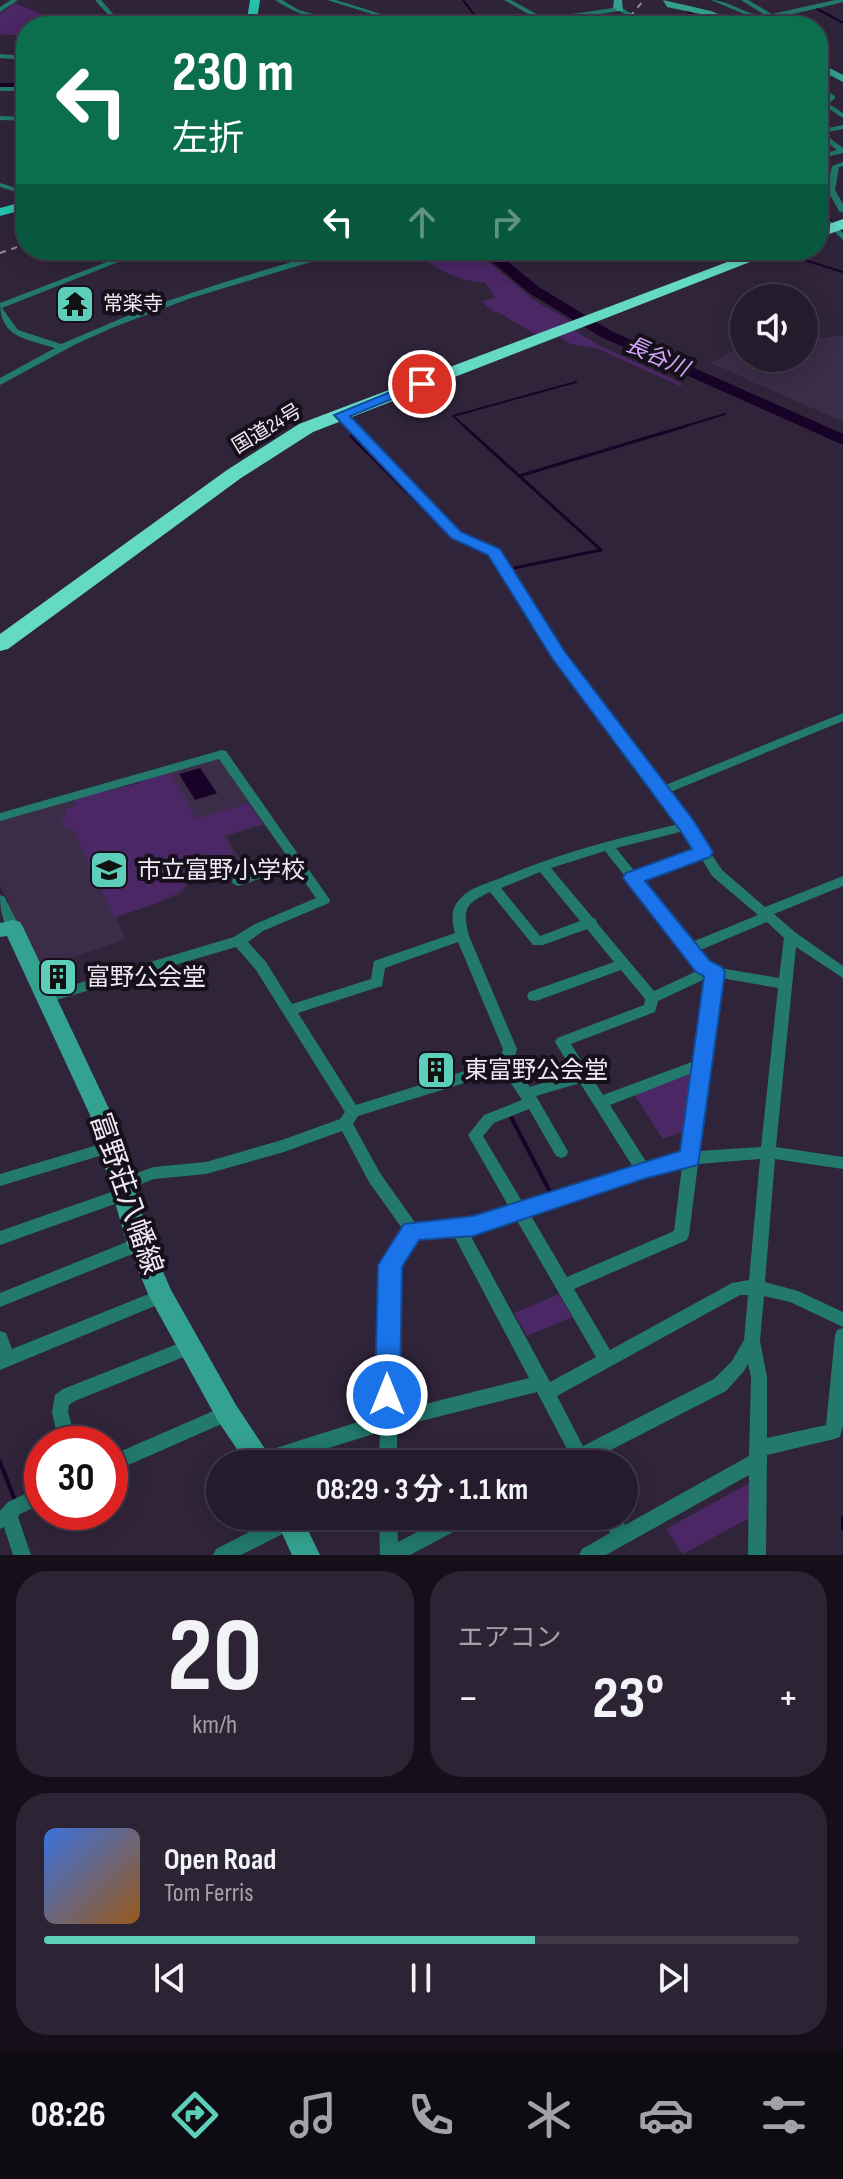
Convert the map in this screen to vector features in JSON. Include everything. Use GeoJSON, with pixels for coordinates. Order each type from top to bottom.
{"type":"FeatureCollection","features":[{"type":"Feature","properties":{"kind":"highway","name":"国道24号"},"geometry":{"type":"LineString","coordinates":[[0,644],[278,444],[341,415],[746,260]]}},
{"type":"Feature","properties":{"kind":"main road"},"geometry":{"type":"LineString","coordinates":[[669,0],[670,5],[713,16]]}},
{"type":"Feature","properties":{"kind":"main road","name":"富野荘八幡線"},"geometry":{"type":"LineString","coordinates":[[6,929],[46,998],[101,1115],[139,1244],[161,1296],[227,1413],[252,1450]]}},
{"type":"Feature","properties":{"kind":"main road"},"geometry":{"type":"LineString","coordinates":[[294,1530],[306,1555]]}},
{"type":"Feature","properties":{"kind":"street"},"geometry":{"type":"LineString","coordinates":[[0,10],[15,0]]}},
{"type":"Feature","properties":{"kind":"street"},"geometry":{"type":"LineString","coordinates":[[98,0],[112,16]]}},
{"type":"Feature","properties":{"kind":"street"},"geometry":{"type":"LineString","coordinates":[[278,0],[297,11],[315,16]]}},
{"type":"Feature","properties":{"kind":"street"},"geometry":{"type":"LineString","coordinates":[[330,0],[385,16]]}},
{"type":"Feature","properties":{"kind":"street"},"geometry":{"type":"LineString","coordinates":[[507,0],[536,16]]}},
{"type":"Feature","properties":{"kind":"street"},"geometry":{"type":"LineString","coordinates":[[714,0],[725,7],[735,5],[754,16],[842,0]]}},
{"type":"Feature","properties":{"kind":"street"},"geometry":{"type":"LineString","coordinates":[[744,0],[770,15]]}},
{"type":"Feature","properties":{"kind":"street"},"geometry":{"type":"LineString","coordinates":[[567,16],[619,4]]}},
{"type":"Feature","properties":{"kind":"street"},"geometry":{"type":"LineString","coordinates":[[843,164],[836,166],[838,178],[831,190],[843,211]]}},
{"type":"Feature","properties":{"kind":"street"},"geometry":{"type":"LineString","coordinates":[[58,346],[12,333],[0,308],[120,260]]}},
{"type":"Feature","properties":{"kind":"street"},"geometry":{"type":"LineString","coordinates":[[0,382],[58,346],[171,302],[308,260]]}},
{"type":"Feature","properties":{"kind":"street"},"geometry":{"type":"LineString","coordinates":[[341,415],[456,535],[494,552],[558,654],[687,826],[717,873],[791,936],[843,973]]}},
{"type":"Feature","properties":{"kind":"street"},"geometry":{"type":"LineString","coordinates":[[661,791],[843,717]]}},
{"type":"Feature","properties":{"kind":"street"},"geometry":{"type":"LineString","coordinates":[[0,817],[222,754],[324,900],[258,928],[239,941],[46,998]]}},
{"type":"Feature","properties":{"kind":"street"},"geometry":{"type":"LineString","coordinates":[[561,1152],[506,1064],[510,1049],[462,936],[459,922],[461,906],[468,899],[542,866],[607,845],[687,826]]}},
{"type":"Feature","properties":{"kind":"street"},"geometry":{"type":"LineString","coordinates":[[607,845],[689,949],[712,972]]}},
{"type":"Feature","properties":{"kind":"street"},"geometry":{"type":"LineString","coordinates":[[632,878],[704,852]]}},
{"type":"Feature","properties":{"kind":"street"},"geometry":{"type":"LineString","coordinates":[[238,881],[297,861]]}},
{"type":"Feature","properties":{"kind":"street"},"geometry":{"type":"LineString","coordinates":[[542,866],[652,998]]}},
{"type":"Feature","properties":{"kind":"street"},"geometry":{"type":"LineString","coordinates":[[689,949],[843,881]]}},
{"type":"Feature","properties":{"kind":"street"},"geometry":{"type":"LineString","coordinates":[[493,887],[538,942],[591,922]]}},
{"type":"Feature","properties":{"kind":"street"},"geometry":{"type":"LineString","coordinates":[[0,900],[6,929]]}},
{"type":"Feature","properties":{"kind":"street"},"geometry":{"type":"LineString","coordinates":[[289,1011],[377,982],[379,965],[462,936]]}},
{"type":"Feature","properties":{"kind":"street"},"geometry":{"type":"LineString","coordinates":[[757,1555],[759,1377],[752,1341],[791,936]]}},
{"type":"Feature","properties":{"kind":"street"},"geometry":{"type":"LineString","coordinates":[[239,941],[261,966],[289,1011],[349,1118],[371,1173],[412,1231]]}},
{"type":"Feature","properties":{"kind":"street"},"geometry":{"type":"LineString","coordinates":[[534,996],[624,964]]}},
{"type":"Feature","properties":{"kind":"street"},"geometry":{"type":"LineString","coordinates":[[565,1285],[681,1235],[712,972]]}},
{"type":"Feature","properties":{"kind":"street"},"geometry":{"type":"LineString","coordinates":[[652,998],[712,972],[785,984]]}},
{"type":"Feature","properties":{"kind":"street"},"geometry":{"type":"LineString","coordinates":[[643,1170],[562,1042],[650,1008],[652,998]]}},
{"type":"Feature","properties":{"kind":"street"},"geometry":{"type":"LineString","coordinates":[[0,1238],[154,1173],[206,1168],[284,1146],[349,1118],[506,1064]]}},
{"type":"Feature","properties":{"kind":"street"},"geometry":{"type":"LineString","coordinates":[[599,1103],[701,1064]]}},
{"type":"Feature","properties":{"kind":"street"},"geometry":{"type":"LineString","coordinates":[[583,1076],[528,1098],[489,1119],[475,1135],[607,1360]]}},
{"type":"Feature","properties":{"kind":"street"},"geometry":{"type":"LineString","coordinates":[[0,1180],[111,1147]]}},
{"type":"Feature","properties":{"kind":"street"},"geometry":{"type":"LineString","coordinates":[[412,1231],[473,1226],[643,1170],[690,1158],[771,1152],[843,1163]]}},
{"type":"Feature","properties":{"kind":"street"},"geometry":{"type":"LineString","coordinates":[[457,1226],[545,1388],[571,1450]]}},
{"type":"Feature","properties":{"kind":"street"},"geometry":{"type":"LineString","coordinates":[[388,1450],[390,1265],[412,1231]]}},
{"type":"Feature","properties":{"kind":"street"},"geometry":{"type":"LineString","coordinates":[[0,1300],[139,1244]]}},
{"type":"Feature","properties":{"kind":"street"},"geometry":{"type":"LineString","coordinates":[[300,1450],[388,1421],[545,1388],[607,1360],[738,1288],[757,1286],[803,1299],[843,1320]]}},
{"type":"Feature","properties":{"kind":"street"},"geometry":{"type":"LineString","coordinates":[[0,1338],[4,1360],[161,1296]]}},
{"type":"Feature","properties":{"kind":"street"},"geometry":{"type":"LineString","coordinates":[[588,1555],[759,1455],[834,1431],[843,1335]]}},
{"type":"Feature","properties":{"kind":"street"},"geometry":{"type":"LineString","coordinates":[[597,1450],[720,1385],[738,1366],[752,1341]]}},
{"type":"Feature","properties":{"kind":"street"},"geometry":{"type":"LineString","coordinates":[[64,1426],[61,1401],[69,1395],[190,1347]]}},
{"type":"Feature","properties":{"kind":"street"},"geometry":{"type":"LineString","coordinates":[[128,1457],[227,1413]]}},
{"type":"Feature","properties":{"kind":"street"},"geometry":{"type":"LineString","coordinates":[[22,1555],[4,1518],[24,1503]]}},
{"type":"Feature","properties":{"kind":"street"},"geometry":{"type":"LineString","coordinates":[[222,1555],[268,1530]]}},
{"type":"Feature","properties":{"kind":"street"},"geometry":{"type":"LineString","coordinates":[[389,1530],[390,1555],[439,1530]]}},
{"type":"Feature","properties":{"kind":"street"},"geometry":{"type":"LineString","coordinates":[[618,1530],[621,1536]]}},
{"type":"Feature","properties":{"kind":"shaded area"},"geometry":{"type":"Polygon","coordinates":[[[14,3],[45,15],[16,16],[16,35],[0,34],[0,14],[14,3]]]}},
{"type":"Feature","properties":{"kind":"shaded area"},"geometry":{"type":"Polygon","coordinates":[[[426,260],[486,260],[535,301],[572,322],[537,335],[493,312],[481,301],[495,298],[485,282],[448,274],[426,260]]]}},
{"type":"Feature","properties":{"kind":"shaded area"},"geometry":{"type":"Polygon","coordinates":[[[574,330],[602,347],[683,384],[680,386],[596,348],[571,344],[559,337],[574,330]]]}},
{"type":"Feature","properties":{"kind":"shaded area"},"geometry":{"type":"Polygon","coordinates":[[[843,335],[843,422],[731,372],[818,372],[818,339],[843,335]]]}},
{"type":"Feature","properties":{"kind":"shaded area"},"geometry":{"type":"Polygon","coordinates":[[[730,353],[730,371],[711,363],[730,353]]]}},
{"type":"Feature","properties":{"kind":"shaded area","name":"市立富野小学校"},"geometry":{"type":"Polygon","coordinates":[[[217,758],[224,761],[265,824],[226,837],[242,862],[193,878],[181,894],[116,918],[126,939],[40,969],[0,885],[0,819],[140,783],[149,776],[217,758]]]}},
{"type":"Feature","properties":{"kind":"shaded area"},"geometry":{"type":"Polygon","coordinates":[[[200,768],[217,793],[195,800],[179,774],[200,768]]]}},
{"type":"Feature","properties":{"kind":"shaded area"},"geometry":{"type":"Polygon","coordinates":[[[169,771],[197,819],[248,803],[262,824],[223,836],[238,861],[192,877],[179,892],[161,899],[161,902],[114,917],[72,827],[64,829],[61,820],[66,818],[65,809],[77,806],[74,799],[140,783],[149,776],[169,771]]]}},
{"type":"Feature","properties":{"kind":"shaded area"},"geometry":{"type":"Polygon","coordinates":[[[697,1069],[689,1129],[663,1139],[633,1093],[697,1069]]]}},
{"type":"Feature","properties":{"kind":"shaded area"},"geometry":{"type":"Polygon","coordinates":[[[559,1294],[572,1317],[527,1336],[514,1313],[559,1294]]]}},
{"type":"Feature","properties":{"kind":"shaded area"},"geometry":{"type":"Polygon","coordinates":[[[753,1481],[751,1517],[683,1554],[666,1529],[753,1481]]]}},
{"type":"Feature","properties":{"kind":"waterway"},"geometry":{"type":"LineString","coordinates":[[463,0],[475,16]]}},
{"type":"Feature","properties":{"kind":"waterway"},"geometry":{"type":"LineString","coordinates":[[814,7],[843,23]]}},
{"type":"Feature","properties":{"kind":"waterway"},"geometry":{"type":"LineString","coordinates":[[687,11],[695,16]]}},
{"type":"Feature","properties":{"kind":"waterway","name":"長谷川"},"geometry":{"type":"LineString","coordinates":[[0,86],[16,86]]}},
{"type":"Feature","properties":{"kind":"waterway"},"geometry":{"type":"LineString","coordinates":[[828,217],[831,221]]}},
{"type":"Feature","properties":{"kind":"waterway","name":"長谷川"},"geometry":{"type":"LineString","coordinates":[[497,260],[534,290],[606,334],[843,440]]}},
{"type":"Feature","properties":{"kind":"waterway"},"geometry":{"type":"LineString","coordinates":[[804,260],[843,272]]}},
{"type":"Feature","properties":{"kind":"waterway"},"geometry":{"type":"LineString","coordinates":[[466,428],[453,416],[576,382]]}},
{"type":"Feature","properties":{"kind":"waterway"},"geometry":{"type":"LineString","coordinates":[[679,428],[725,414]]}},
{"type":"Feature","properties":{"kind":"waterway"},"geometry":{"type":"LineString","coordinates":[[464,426],[519,476]]}},
{"type":"Feature","properties":{"kind":"waterway"},"geometry":{"type":"LineString","coordinates":[[519,476],[686,426]]}},
{"type":"Feature","properties":{"kind":"waterway"},"geometry":{"type":"LineString","coordinates":[[351,436],[447,532]]}},
{"type":"Feature","properties":{"kind":"waterway"},"geometry":{"type":"LineString","coordinates":[[509,569],[601,550],[519,476]]}},
{"type":"Feature","properties":{"kind":"waterway"},"geometry":{"type":"LineString","coordinates":[[460,541],[493,557]]}},
{"type":"Feature","properties":{"kind":"waterway"},"geometry":{"type":"LineString","coordinates":[[568,674],[618,742]]}},
{"type":"Feature","properties":{"kind":"waterway"},"geometry":{"type":"LineString","coordinates":[[511,1117],[549,1190]]}},
{"type":"Feature","properties":{"kind":"waterway"},"geometry":{"type":"LineString","coordinates":[[0,1462],[14,1498]]}},
{"type":"Feature","properties":{"kind":"waterway"},"geometry":{"type":"LineString","coordinates":[[843,1518],[843,1529]]}},
{"type":"Feature","properties":{"kind":"railway"},"geometry":{"type":"LineString","coordinates":[[630,16],[644,0]]}},
{"type":"Feature","properties":{"kind":"railway"},"geometry":{"type":"LineString","coordinates":[[0,253],[16,247]]}},
{"type":"Feature","properties":{"kind":"place","name":"常楽寺"},"geometry":{"type":"Point","coordinates":[75,304]}},
{"type":"Feature","properties":{"kind":"place","name":"市立富野小学校"},"geometry":{"type":"Point","coordinates":[109,870]}},
{"type":"Feature","properties":{"kind":"place","name":"富野公会堂"},"geometry":{"type":"Point","coordinates":[58,977]}},
{"type":"Feature","properties":{"kind":"place","name":"東富野公会堂"},"geometry":{"type":"Point","coordinates":[436,1070]}},
{"type":"Feature","properties":{"kind":"route"},"geometry":{"type":"LineString","coordinates":[[387,1395],[390,1265],[412,1231],[473,1226],[643,1170],[690,1158],[715,972],[703,966],[632,878],[704,852],[687,826],[558,654],[494,552],[456,535],[341,415],[422,384]]}}]}
